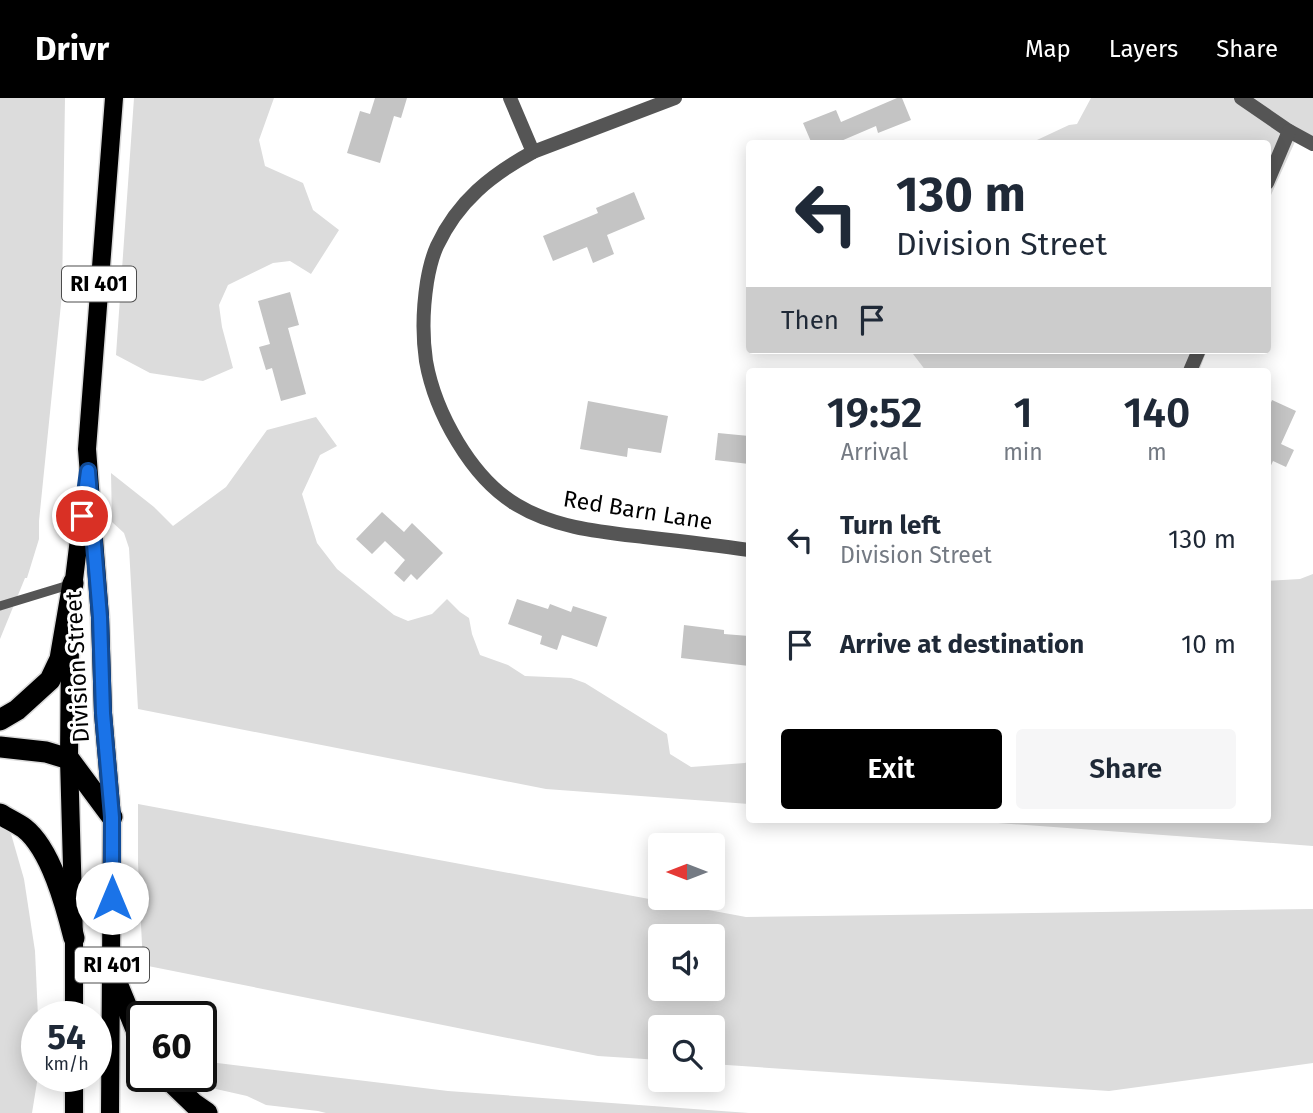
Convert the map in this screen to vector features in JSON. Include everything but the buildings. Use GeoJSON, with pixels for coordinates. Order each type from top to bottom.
{"type":"FeatureCollection","features":[{"type":"Feature","properties":{"kind":"highway"},"geometry":{"type":"LineString","coordinates":[[0,720],[17,710],[50,680],[60,659],[73,583]]}},
{"type":"Feature","properties":{"kind":"highway"},"geometry":{"type":"LineString","coordinates":[[0,747],[46,752],[69,759],[112,817]]}},
{"type":"Feature","properties":{"kind":"highway"},"geometry":{"type":"LineString","coordinates":[[0,814],[26,829],[42,851],[57,880],[74,938]]}},
{"type":"Feature","properties":{"kind":"highway"},"geometry":{"type":"LineString","coordinates":[[112,971],[126,1005]]}},
{"type":"Feature","properties":{"kind":"highway"},"geometry":{"type":"LineString","coordinates":[[182,1092],[207,1113]]}},
{"type":"Feature","properties":{"kind":"main road","name":"Division Street"},"geometry":{"type":"LineString","coordinates":[[110,1113],[112,817],[87,449],[114,98]]}},
{"type":"Feature","properties":{"kind":"main road","name":"Division Street"},"geometry":{"type":"LineString","coordinates":[[74,1001],[69,657],[73,583],[88,471]]}},
{"type":"Feature","properties":{"kind":"main road"},"geometry":{"type":"LineString","coordinates":[[74,1092],[74,1113]]}},
{"type":"Feature","properties":{"kind":"street"},"geometry":{"type":"LineString","coordinates":[[510,98],[533,152]]}},
{"type":"Feature","properties":{"kind":"street","name":"Red Barn Lane"},"geometry":{"type":"LineString","coordinates":[[675,98],[533,152],[512,164],[471,195],[457,212],[436,248],[430,268],[423,326],[426,362],[444,415],[464,452],[495,490],[515,504],[536,516],[586,529],[746,550]]}},
{"type":"Feature","properties":{"kind":"street"},"geometry":{"type":"LineString","coordinates":[[1241,98],[1313,144]]}},
{"type":"Feature","properties":{"kind":"street"},"geometry":{"type":"LineString","coordinates":[[1271,174],[1289,131]]}},
{"type":"Feature","properties":{"kind":"lane"},"geometry":{"type":"LineString","coordinates":[[0,606],[73,583]]}},
{"type":"Feature","properties":{"kind":"shaded area"},"geometry":{"type":"Polygon","coordinates":[[[0,98],[65,98],[62,294],[39,539],[27,578],[0,639],[0,98]]]}},
{"type":"Feature","properties":{"kind":"shaded area"},"geometry":{"type":"Polygon","coordinates":[[[134,98],[274,98],[259,140],[265,166],[303,183],[313,210],[339,230],[311,274],[290,261],[273,263],[228,285],[219,305],[233,368],[203,381],[150,373],[116,355],[134,98]]]}},
{"type":"Feature","properties":{"kind":"shaded area"},"geometry":{"type":"Polygon","coordinates":[[[1091,98],[1313,98],[1313,142],[1298,135],[1271,195],[1271,140],[1037,140],[1077,124],[1091,98]]]}},
{"type":"Feature","properties":{"kind":"shaded area"},"geometry":{"type":"Polygon","coordinates":[[[913,354],[1205,354],[1200,368],[924,368],[913,354]]]}},
{"type":"Feature","properties":{"kind":"shaded area"},"geometry":{"type":"Polygon","coordinates":[[[316,417],[337,446],[320,455],[302,494],[317,543],[337,569],[394,615],[408,621],[432,614],[447,599],[469,618],[480,655],[508,665],[525,676],[571,678],[585,683],[667,734],[670,754],[691,767],[746,762],[746,804],[546,789],[138,709],[129,548],[124,533],[112,522],[111,473],[173,526],[226,487],[267,430],[316,417]]]}},
{"type":"Feature","properties":{"kind":"shaded area"},"geometry":{"type":"Polygon","coordinates":[[[1313,574],[1313,846],[999,823],[1271,823],[1271,581],[1300,579],[1313,574]]]}},
{"type":"Feature","properties":{"kind":"shaded area"},"geometry":{"type":"Polygon","coordinates":[[[138,804],[648,899],[648,910],[708,910],[746,917],[1313,909],[1313,1063],[1109,1091],[725,1065],[725,1015],[648,1015],[648,1059],[598,1056],[143,965],[138,804]]]}},
{"type":"Feature","properties":{"kind":"shaded area"},"geometry":{"type":"Polygon","coordinates":[[[0,810],[5,813],[24,879],[35,951],[37,1001],[21,1001],[21,1092],[35,1092],[32,1113],[0,1113],[0,810]]]}},
{"type":"Feature","properties":{"kind":"shaded area"},"geometry":{"type":"Polygon","coordinates":[[[217,1063],[448,1091],[749,1113],[326,1113],[266,1105],[247,1096],[217,1089],[217,1063]]]}},
{"type":"Feature","properties":{"kind":"route"},"geometry":{"type":"LineString","coordinates":[[82,516],[88,471],[112,817],[112,898]]}}]}
